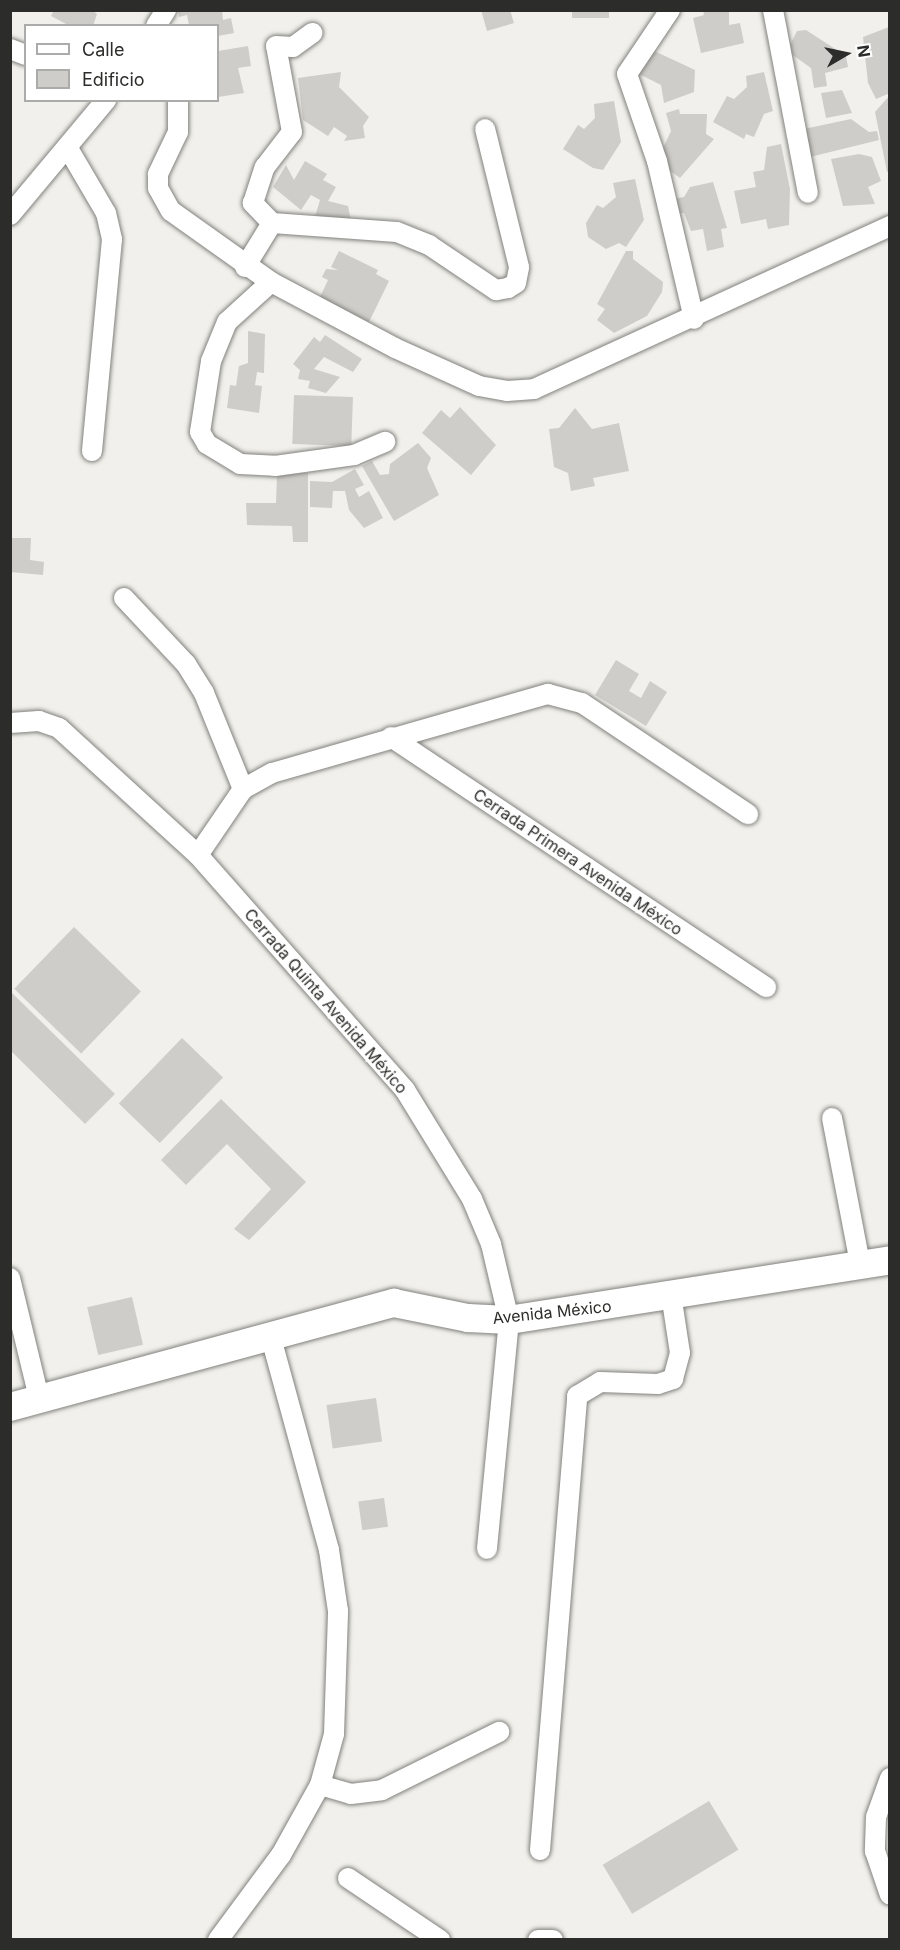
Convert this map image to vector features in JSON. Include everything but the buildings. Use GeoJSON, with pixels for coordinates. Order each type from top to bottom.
{"type":"FeatureCollection","features":[{"type":"Feature","properties":{"kind":"main road","name":"Avenida México"},"geometry":{"type":"LineString","coordinates":[[10,1407],[40,1402],[270,1334],[394,1303],[468,1318],[509,1320],[890,1260]]}},
{"type":"Feature","properties":{"kind":"street"},"geometry":{"type":"LineString","coordinates":[[157,24],[166,10]]}},
{"type":"Feature","properties":{"kind":"street"},"geometry":{"type":"LineString","coordinates":[[670,10],[627,74],[657,161],[694,319]]}},
{"type":"Feature","properties":{"kind":"street"},"geometry":{"type":"LineString","coordinates":[[773,10],[808,193]]}},
{"type":"Feature","properties":{"kind":"street"},"geometry":{"type":"LineString","coordinates":[[312,33],[293,47],[276,46],[292,132],[265,167],[253,203],[272,223],[397,232],[429,245],[496,290],[508,288],[516,282],[519,267],[485,129]]}},
{"type":"Feature","properties":{"kind":"street"},"geometry":{"type":"LineString","coordinates":[[10,49],[24,55]]}},
{"type":"Feature","properties":{"kind":"street"},"geometry":{"type":"LineString","coordinates":[[10,215],[69,150],[105,102]]}},
{"type":"Feature","properties":{"kind":"street"},"geometry":{"type":"LineString","coordinates":[[178,102],[178,132],[158,174],[158,188],[171,211],[245,267],[271,282],[395,348],[479,386],[507,391],[534,389],[694,319],[890,226]]}},
{"type":"Feature","properties":{"kind":"street"},"geometry":{"type":"LineString","coordinates":[[69,150],[106,213],[112,239],[92,451]]}},
{"type":"Feature","properties":{"kind":"street"},"geometry":{"type":"LineString","coordinates":[[245,267],[272,223]]}},
{"type":"Feature","properties":{"kind":"street"},"geometry":{"type":"LineString","coordinates":[[271,282],[227,322],[211,361],[200,432],[207,444],[240,464],[275,466],[354,455],[385,442]]}},
{"type":"Feature","properties":{"kind":"street"},"geometry":{"type":"LineString","coordinates":[[124,598],[186,664],[204,693],[243,789]]}},
{"type":"Feature","properties":{"kind":"street"},"geometry":{"type":"LineString","coordinates":[[198,855],[243,789],[272,773],[391,737],[548,694],[582,703],[748,814]]}},
{"type":"Feature","properties":{"kind":"street","name":"Cerrada Quinta Avenida México"},"geometry":{"type":"LineString","coordinates":[[10,723],[39,721],[59,728],[198,855],[405,1090],[472,1199],[491,1244],[509,1320],[487,1549]]}},
{"type":"Feature","properties":{"kind":"street","name":"Cerrada Primera Avenida México"},"geometry":{"type":"LineString","coordinates":[[391,737],[766,987]]}},
{"type":"Feature","properties":{"kind":"street"},"geometry":{"type":"LineString","coordinates":[[832,1118],[860,1264]]}},
{"type":"Feature","properties":{"kind":"street"},"geometry":{"type":"LineString","coordinates":[[10,1278],[40,1402]]}},
{"type":"Feature","properties":{"kind":"street"},"geometry":{"type":"LineString","coordinates":[[540,1850],[577,1396],[600,1382],[658,1384],[673,1379],[680,1353],[671,1294]]}},
{"type":"Feature","properties":{"kind":"street"},"geometry":{"type":"LineString","coordinates":[[218,1940],[281,1855],[320,1785],[334,1734],[338,1611],[329,1550],[270,1334]]}},
{"type":"Feature","properties":{"kind":"street"},"geometry":{"type":"LineString","coordinates":[[320,1785],[351,1794],[382,1790],[499,1732]]}},
{"type":"Feature","properties":{"kind":"street"},"geometry":{"type":"LineString","coordinates":[[890,1778],[876,1817],[875,1851],[890,1894]]}},
{"type":"Feature","properties":{"kind":"street"},"geometry":{"type":"LineString","coordinates":[[348,1878],[440,1940]]}},
{"type":"Feature","properties":{"kind":"street"},"geometry":{"type":"LineString","coordinates":[[538,1940],[553,1940]]}}]}
